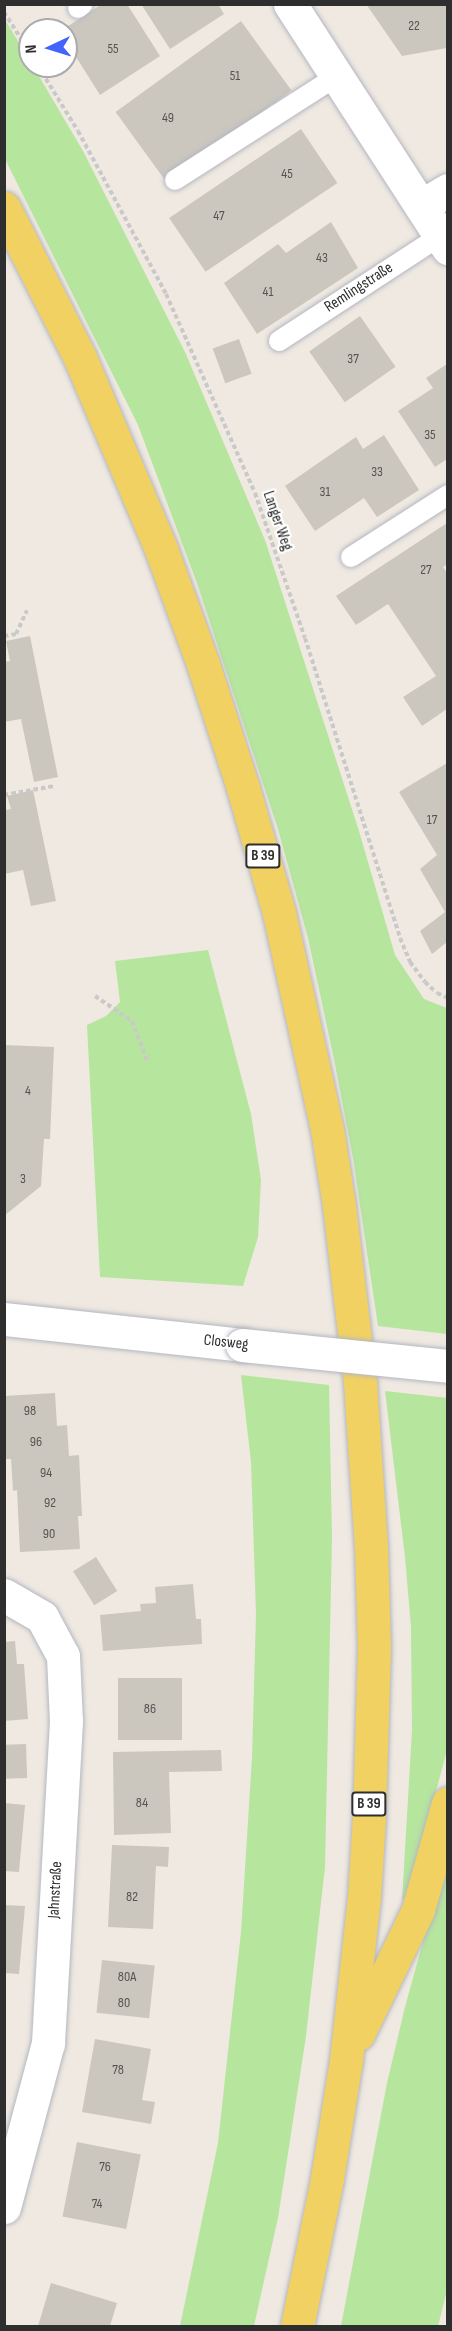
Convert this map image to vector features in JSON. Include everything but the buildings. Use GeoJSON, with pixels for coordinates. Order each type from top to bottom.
{"type":"FeatureCollection","features":[{"type":"Feature","properties":{"kind":"main road","name":"B 39"},"geometry":{"type":"LineString","coordinates":[[4,208],[84,369],[161,549],[203,664],[243,788],[279,913],[327,1129],[339,1206],[361,1392],[371,1546],[374,1647],[364,1898],[346,2060],[327,2179],[297,2326]]}},
{"type":"Feature","properties":{"kind":"main road"},"geometry":{"type":"LineString","coordinates":[[346,2060],[418,1910],[447,1803]]}},
{"type":"Feature","properties":{"kind":"street","name":"Remlingstraße"},"geometry":{"type":"LineString","coordinates":[[290,4],[336,76],[434,198],[444,242]]}},
{"type":"Feature","properties":{"kind":"street","name":"Closweg"},"geometry":{"type":"LineString","coordinates":[[4,1319],[447,1366]]}},
{"type":"Feature","properties":{"kind":"street","name":"Jahnstraße"},"geometry":{"type":"LineString","coordinates":[[4,1595],[42,1617],[63,1656],[66,1721],[48,2043],[7,2186]]}},
{"type":"Feature","properties":{"kind":"lane"},"geometry":{"type":"LineString","coordinates":[[176,180],[336,76]]}},
{"type":"Feature","properties":{"kind":"lane","name":"Remlingstraße"},"geometry":{"type":"LineString","coordinates":[[279,341],[444,242]]}},
{"type":"Feature","properties":{"kind":"lane"},"geometry":{"type":"LineString","coordinates":[[351,557],[447,495]]}},
{"type":"Feature","properties":{"kind":"path"},"geometry":{"type":"LineString","coordinates":[[4,12],[18,34]]}},
{"type":"Feature","properties":{"kind":"path","name":"Langer Weg"},"geometry":{"type":"LineString","coordinates":[[45,78],[78,131],[166,294],[255,493],[305,638],[400,938],[410,962],[425,982],[437,993],[447,998]]}},
{"type":"Feature","properties":{"kind":"path"},"geometry":{"type":"LineString","coordinates":[[4,636],[15,634],[27,610]]}},
{"type":"Feature","properties":{"kind":"path"},"geometry":{"type":"LineString","coordinates":[[4,795],[54,786]]}},
{"type":"Feature","properties":{"kind":"path"},"geometry":{"type":"LineString","coordinates":[[95,996],[132,1021],[148,1063]]}},
{"type":"Feature","properties":{"kind":"green space"},"geometry":{"type":"Polygon","coordinates":[[[4,18],[18,41],[18,78],[40,78],[83,151],[185,352],[265,540],[359,831],[395,955],[424,999],[447,1008],[447,1334],[378,1326],[353,1158],[334,1059],[308,938],[278,829],[197,583],[138,425],[5,159],[4,18]]]}},
{"type":"Feature","properties":{"kind":"green space"},"geometry":{"type":"Polygon","coordinates":[[[208,950],[251,1114],[261,1180],[258,1237],[243,1286],[100,1277],[87,1025],[106,1016],[120,1002],[115,961],[208,950]]]}},
{"type":"Feature","properties":{"kind":"green space"},"geometry":{"type":"Polygon","coordinates":[[[241,1375],[329,1385],[332,1538],[325,1867],[306,2036],[278,2218],[254,2326],[180,2326],[218,2143],[241,1932],[252,1758],[256,1614],[251,1462],[241,1375]]]}},
{"type":"Feature","properties":{"kind":"green space"},"geometry":{"type":"Polygon","coordinates":[[[385,1391],[448,1398],[447,1750],[410,1889],[402,1901],[412,1730],[411,1627],[385,1391]]]}},
{"type":"Feature","properties":{"kind":"green space"},"geometry":{"type":"Polygon","coordinates":[[[447,1855],[447,2290],[438,2326],[341,2326],[387,2083],[405,2007],[447,1855]]]}}]}
